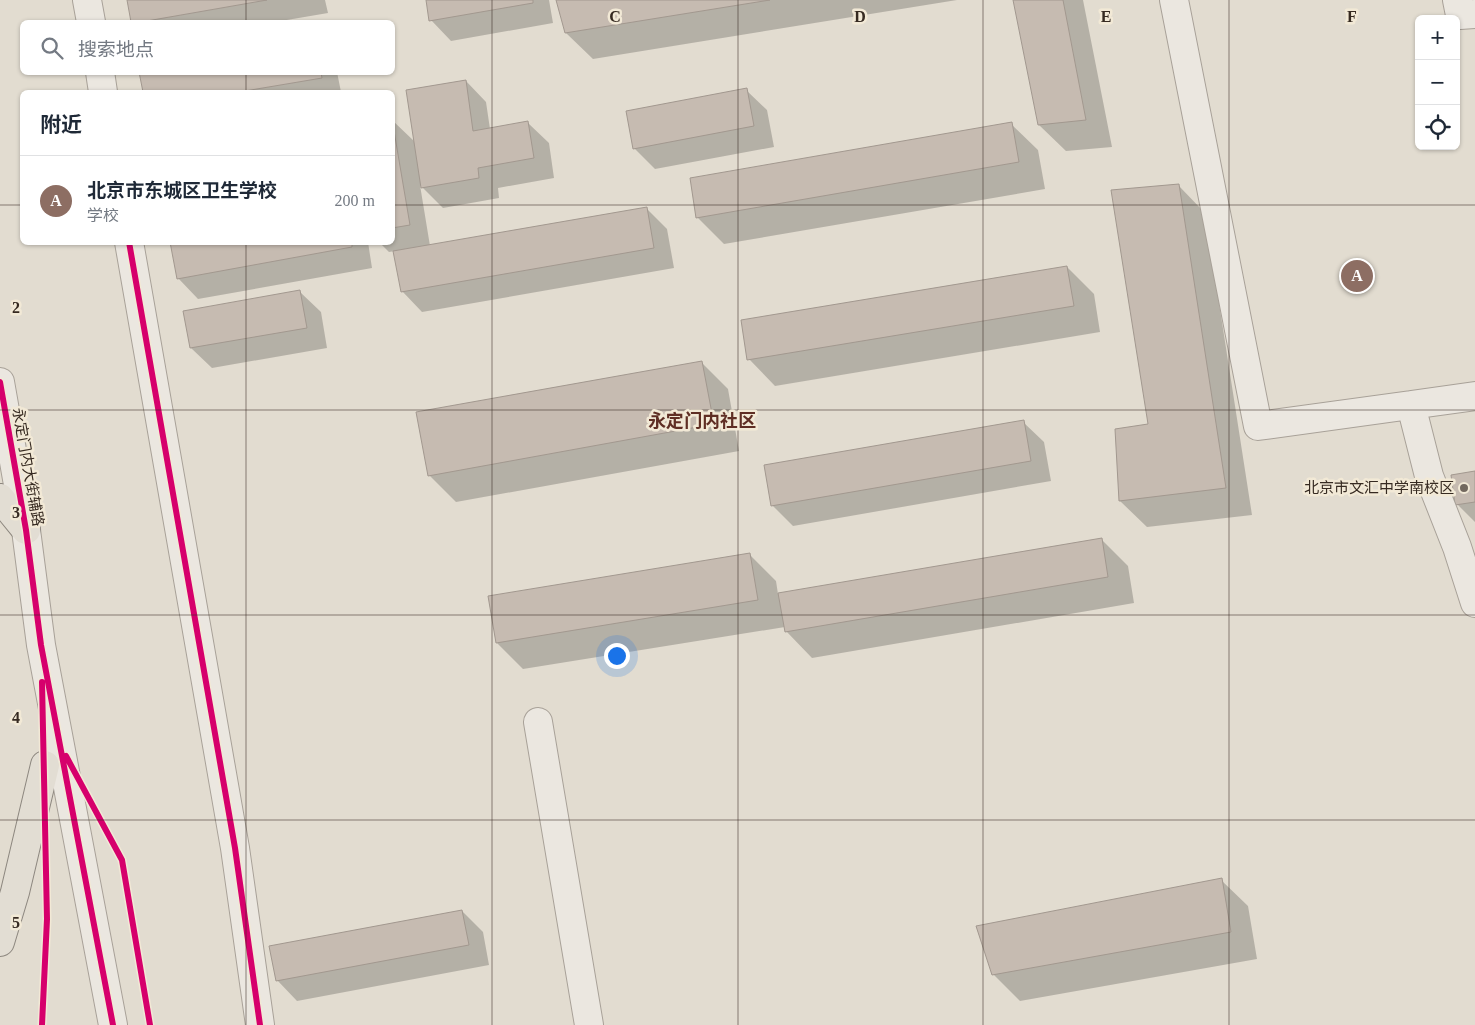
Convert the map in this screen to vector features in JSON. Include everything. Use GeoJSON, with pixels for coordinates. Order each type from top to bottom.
{"type":"FeatureCollection","features":[{"type":"Feature","properties":{"kind":"main road"},"geometry":{"type":"LineString","coordinates":[[0,498],[26,530]]}},
{"type":"Feature","properties":{"kind":"main road"},"geometry":{"type":"LineString","coordinates":[[0,942],[15,892],[45,765]]}},
{"type":"Feature","properties":{"kind":"street"},"geometry":{"type":"LineString","coordinates":[[87,0],[91,20]]}},
{"type":"Feature","properties":{"kind":"street"},"geometry":{"type":"LineString","coordinates":[[1174,0],[1258,426],[1475,396]]}},
{"type":"Feature","properties":{"kind":"street"},"geometry":{"type":"LineString","coordinates":[[1457,0],[1460,15],[1475,14]]}},
{"type":"Feature","properties":{"kind":"street"},"geometry":{"type":"LineString","coordinates":[[100,75],[103,90]]}},
{"type":"Feature","properties":{"kind":"street"},"geometry":{"type":"LineString","coordinates":[[130,245],[235,848],[260,1025]]}},
{"type":"Feature","properties":{"kind":"street","name":"永定门内大街辅路"},"geometry":{"type":"LineString","coordinates":[[0,382],[26,530],[41,645]]}},
{"type":"Feature","properties":{"kind":"street"},"geometry":{"type":"LineString","coordinates":[[1411,405],[1429,476],[1457,547],[1475,603]]}},
{"type":"Feature","properties":{"kind":"street"},"geometry":{"type":"LineString","coordinates":[[41,645],[45,765]]}},
{"type":"Feature","properties":{"kind":"street"},"geometry":{"type":"LineString","coordinates":[[41,645],[113,1025]]}},
{"type":"Feature","properties":{"kind":"street"},"geometry":{"type":"LineString","coordinates":[[538,722],[589,1025]]}},
{"type":"Feature","properties":{"kind":"building"},"geometry":{"type":"Polygon","coordinates":[[[127,0],[267,0],[152,20],[131,20],[127,0]]]}},
{"type":"Feature","properties":{"kind":"building"},"geometry":{"type":"Polygon","coordinates":[[[426,0],[533,0],[533,3],[429,21],[426,0]]]}},
{"type":"Feature","properties":{"kind":"building"},"geometry":{"type":"Polygon","coordinates":[[[556,0],[770,0],[565,33],[556,0]]]}},
{"type":"Feature","properties":{"kind":"building"},"geometry":{"type":"Polygon","coordinates":[[[1013,0],[1063,0],[1086,120],[1038,125],[1013,0]]]}},
{"type":"Feature","properties":{"kind":"building"},"geometry":{"type":"Polygon","coordinates":[[[140,75],[322,75],[322,78],[251,90],[143,90],[140,75]]]}},
{"type":"Feature","properties":{"kind":"building"},"geometry":{"type":"Polygon","coordinates":[[[466,80],[473,131],[528,121],[534,158],[478,168],[479,178],[421,188],[406,90],[466,80]]]}},
{"type":"Feature","properties":{"kind":"building"},"geometry":{"type":"Polygon","coordinates":[[[747,88],[754,126],[633,149],[626,111],[747,88]]]}},
{"type":"Feature","properties":{"kind":"building"},"geometry":{"type":"Polygon","coordinates":[[[1012,122],[1019,162],[696,218],[690,178],[1012,122]]]}},
{"type":"Feature","properties":{"kind":"building"},"geometry":{"type":"Polygon","coordinates":[[[395,137],[410,225],[395,228],[395,137]]]}},
{"type":"Feature","properties":{"kind":"building"},"geometry":{"type":"Polygon","coordinates":[[[1179,184],[1226,488],[1119,501],[1115,429],[1148,424],[1111,190],[1179,184]]]}},
{"type":"Feature","properties":{"kind":"building"},"geometry":{"type":"Polygon","coordinates":[[[647,207],[654,248],[401,292],[393,251],[647,207]]]}},
{"type":"Feature","properties":{"kind":"building"},"geometry":{"type":"Polygon","coordinates":[[[171,245],[352,245],[352,247],[177,279],[171,245]]]}},
{"type":"Feature","properties":{"kind":"building"},"geometry":{"type":"Polygon","coordinates":[[[1067,266],[1074,306],[747,360],[741,320],[1067,266]]]}},
{"type":"Feature","properties":{"kind":"building"},"geometry":{"type":"Polygon","coordinates":[[[300,290],[307,328],[190,348],[183,311],[300,290]]]}},
{"type":"Feature","properties":{"kind":"building"},"geometry":{"type":"Polygon","coordinates":[[[702,361],[714,424],[428,476],[416,412],[702,361]]]}},
{"type":"Feature","properties":{"kind":"building"},"geometry":{"type":"Polygon","coordinates":[[[1024,420],[1031,461],[771,506],[764,465],[1024,420]]]}},
{"type":"Feature","properties":{"kind":"building","name":"北京市文汇中学南校区"},"geometry":{"type":"Polygon","coordinates":[[[1475,471],[1475,502],[1455,505],[1451,475],[1475,471]]]}},
{"type":"Feature","properties":{"kind":"building"},"geometry":{"type":"Polygon","coordinates":[[[1102,538],[1108,577],[785,632],[778,593],[1102,538]]]}},
{"type":"Feature","properties":{"kind":"building"},"geometry":{"type":"Polygon","coordinates":[[[750,553],[758,600],[496,643],[488,596],[750,553]]]}},
{"type":"Feature","properties":{"kind":"building"},"geometry":{"type":"Polygon","coordinates":[[[1222,878],[1231,932],[992,975],[976,926],[1222,878]]]}},
{"type":"Feature","properties":{"kind":"building"},"geometry":{"type":"Polygon","coordinates":[[[462,910],[469,945],[276,981],[269,946],[462,910]]]}},
{"type":"Feature","properties":{"kind":"cycle path"},"geometry":{"type":"LineString","coordinates":[[130,245],[235,848],[260,1025]]}},
{"type":"Feature","properties":{"kind":"cycle path"},"geometry":{"type":"LineString","coordinates":[[0,382],[26,530],[41,645],[113,1025]]}},
{"type":"Feature","properties":{"kind":"cycle path"},"geometry":{"type":"LineString","coordinates":[[42,682],[47,919],[42,1025]]}},
{"type":"Feature","properties":{"kind":"cycle path"},"geometry":{"type":"LineString","coordinates":[[66,756],[122,860],[150,1025]]}},
{"type":"Feature","properties":{"kind":"place","name":"北京市东城区卫生学校"},"geometry":{"type":"Point","coordinates":[1357,276]}},
{"type":"Feature","properties":{"kind":"place","name":"北京市文汇中学南校区"},"geometry":{"type":"Point","coordinates":[1464,488]}},
{"type":"Feature","properties":{"kind":"district","name":"永定门内社区"},"geometry":{"type":"Point","coordinates":[702,421]}}]}
